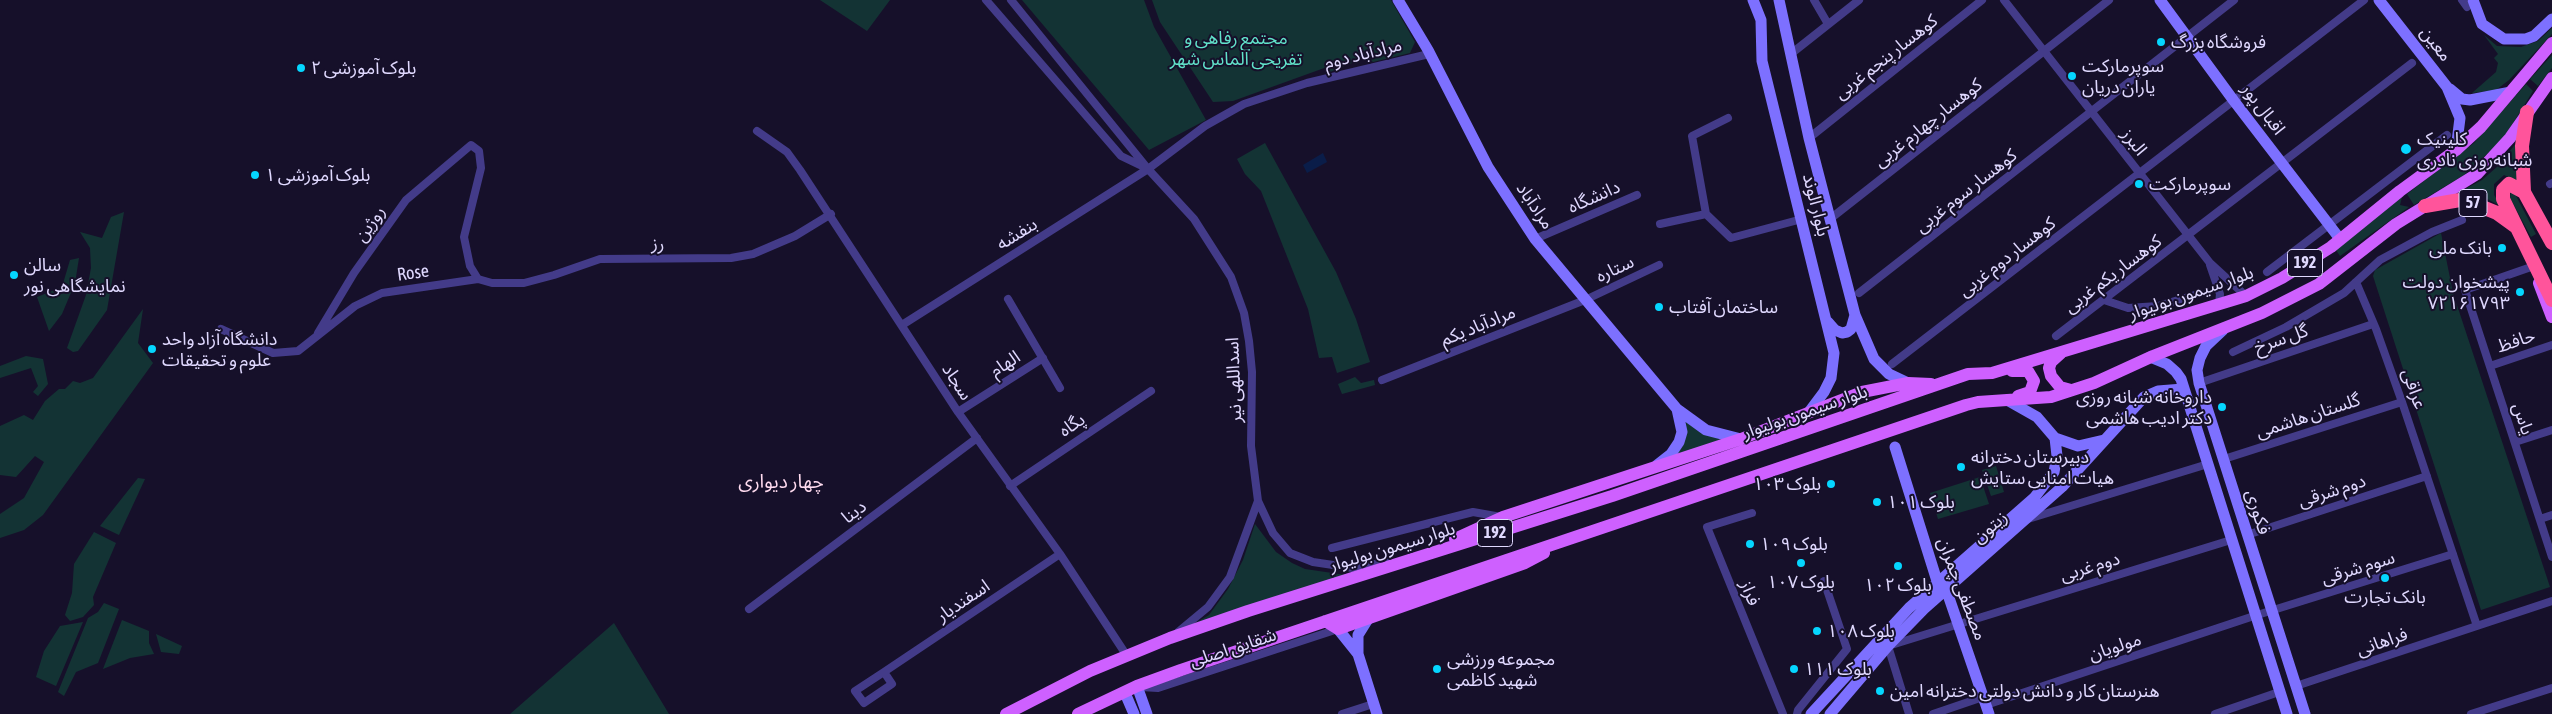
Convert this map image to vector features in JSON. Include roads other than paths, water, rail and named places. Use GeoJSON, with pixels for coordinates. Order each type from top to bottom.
{"type":"FeatureCollection","features":[{"type":"Feature","properties":{"kind":"highway"},"geometry":{"type":"LineString","coordinates":[[2528,112],[2522,146],[2524,192],[2552,243]]}},
{"type":"Feature","properties":{"kind":"highway"},"geometry":{"type":"LineString","coordinates":[[2524,192],[2509,184],[2503,190],[2503,199],[2552,300]]}},
{"type":"Feature","properties":{"kind":"highway","name":"57"},"geometry":{"type":"LineString","coordinates":[[2426,206],[2460,200],[2470,202],[2497,213],[2515,226]]}},
{"type":"Feature","properties":{"kind":"main road","name":"بلوار سیمون بولیوار"},"geometry":{"type":"LineString","coordinates":[[1006,714],[1063,684],[1170,638],[1416,556],[1612,496],[1968,374],[1992,373],[2246,296],[2282,278],[2331,247],[2340,238],[2456,150],[2511,92],[2552,43]]}},
{"type":"Feature","properties":{"kind":"main road","name":"192"},"geometry":{"type":"LineString","coordinates":[[1078,714],[1137,686],[1966,405],[2051,397],[2094,383],[2150,358],[2262,314],[2319,284],[2380,235],[2476,174],[2497,154],[2552,78]]}},
{"type":"Feature","properties":{"kind":"main road"},"geometry":{"type":"LineString","coordinates":[[2534,266],[2544,301],[2552,317]]}},
{"type":"Feature","properties":{"kind":"main road"},"geometry":{"type":"LineString","coordinates":[[2063,352],[2050,362],[2049,368],[2054,381],[2060,387],[2071,390]]}},
{"type":"Feature","properties":{"kind":"main road"},"geometry":{"type":"LineString","coordinates":[[1992,373],[2024,370],[2033,377],[2034,385],[2030,392],[2006,400]]}},
{"type":"Feature","properties":{"kind":"main road"},"geometry":{"type":"LineString","coordinates":[[1416,556],[1503,517],[1741,438],[1862,392],[1908,384],[1939,384]]}},
{"type":"Feature","properties":{"kind":"main road"},"geometry":{"type":"LineString","coordinates":[[1325,621],[1338,629],[1368,619],[1526,563],[1572,537]]}},
{"type":"Feature","properties":{"kind":"street","name":"اسداللهی نیر"},"geometry":{"type":"LineString","coordinates":[[986,0],[1121,156],[1148,168]]}},
{"type":"Feature","properties":{"kind":"street","name":"اسداللهی نیر"},"geometry":{"type":"LineString","coordinates":[[1011,0],[1134,148],[1148,168],[1199,226],[1224,264],[1239,296],[1251,356],[1251,446],[1258,501],[1272,533],[1283,547],[1300,558],[1329,566],[1353,568],[1416,556]]}},
{"type":"Feature","properties":{"kind":"street","name":"مرادآباد"},"geometry":{"type":"LineString","coordinates":[[1398,0],[1430,54],[1488,167],[1535,239],[1677,409],[1706,430],[1741,438]]}},
{"type":"Feature","properties":{"kind":"street","name":"بلوار الوند"},"geometry":{"type":"LineString","coordinates":[[1754,0],[1761,20],[1762,61],[1828,322],[1834,365],[1824,392],[1808,412]]}},
{"type":"Feature","properties":{"kind":"street","name":"بلوار الوند"},"geometry":{"type":"LineString","coordinates":[[1779,0],[1792,53],[1808,138],[1855,315],[1874,359],[1889,374],[1908,384]]}},
{"type":"Feature","properties":{"kind":"street"},"geometry":{"type":"LineString","coordinates":[[1814,0],[1828,24]]}},
{"type":"Feature","properties":{"kind":"street"},"geometry":{"type":"LineString","coordinates":[[1792,53],[1859,0]]}},
{"type":"Feature","properties":{"kind":"street","name":"کوهسار پنجم غربی"},"geometry":{"type":"LineString","coordinates":[[1808,138],[1982,0]]}},
{"type":"Feature","properties":{"kind":"street","name":"البرز"},"geometry":{"type":"LineString","coordinates":[[2004,0],[2210,263],[2246,296]]}},
{"type":"Feature","properties":{"kind":"street","name":"کوهسار چهارم غربی"},"geometry":{"type":"LineString","coordinates":[[1830,220],[2109,0]]}},
{"type":"Feature","properties":{"kind":"street","name":"اقبال پور"},"geometry":{"type":"LineString","coordinates":[[2160,0],[2188,35],[2234,102],[2340,238]]}},
{"type":"Feature","properties":{"kind":"street","name":"کوهسار سوم غربی"},"geometry":{"type":"LineString","coordinates":[[1858,293],[2234,0]]}},
{"type":"Feature","properties":{"kind":"street","name":"کوهسار دوم غربی"},"geometry":{"type":"LineString","coordinates":[[1892,364],[2364,0]]}},
{"type":"Feature","properties":{"kind":"street","name":"معین"},"geometry":{"type":"LineString","coordinates":[[2379,0],[2447,86],[2466,100],[2511,92]]}},
{"type":"Feature","properties":{"kind":"street"},"geometry":{"type":"LineString","coordinates":[[2467,2],[2482,24],[2504,39],[2526,39],[2534,36],[2552,20]]}},
{"type":"Feature","properties":{"kind":"street","name":"مرادآباد دوم"},"geometry":{"type":"LineString","coordinates":[[1148,168],[1206,126],[1244,104],[1307,83],[1430,54]]}},
{"type":"Feature","properties":{"kind":"street","name":"کوهسار یکم غربی"},"geometry":{"type":"LineString","coordinates":[[2056,336],[2189,236],[2412,63]]}},
{"type":"Feature","properties":{"kind":"street","name":"معین"},"geometry":{"type":"LineString","coordinates":[[2447,86],[2460,118],[2456,150]]}},
{"type":"Feature","properties":{"kind":"street"},"geometry":{"type":"LineString","coordinates":[[1728,118],[1692,136],[1706,214],[1731,238],[1802,220]]}},
{"type":"Feature","properties":{"kind":"street","name":"سجاد"},"geometry":{"type":"LineString","coordinates":[[757,131],[787,152],[831,214],[958,412],[1060,554],[1126,656]]}},
{"type":"Feature","properties":{"kind":"street"},"geometry":{"type":"LineString","coordinates":[[2267,272],[2447,135]]}},
{"type":"Feature","properties":{"kind":"street","name":"روژین"},"geometry":{"type":"LineString","coordinates":[[315,338],[354,274],[406,200],[471,145],[479,151],[481,168],[464,237],[470,266],[478,279]]}},
{"type":"Feature","properties":{"kind":"street","name":"بنفشه"},"geometry":{"type":"LineString","coordinates":[[902,325],[1148,168]]}},
{"type":"Feature","properties":{"kind":"street","name":"دانشگاه"},"geometry":{"type":"LineString","coordinates":[[1535,239],[1636,195]]}},
{"type":"Feature","properties":{"kind":"street","name":"رز"},"geometry":{"type":"LineString","coordinates":[[478,279],[492,283],[524,283],[554,275],[600,258],[731,258],[753,254],[795,236],[831,214]]}},
{"type":"Feature","properties":{"kind":"street"},"geometry":{"type":"LineString","coordinates":[[1660,224],[1706,214]]}},
{"type":"Feature","properties":{"kind":"street"},"geometry":{"type":"LineString","coordinates":[[2233,352],[2286,327],[2344,293],[2380,260],[2432,232],[2462,220]]}},
{"type":"Feature","properties":{"kind":"street"},"geometry":{"type":"LineString","coordinates":[[2210,263],[2220,294],[2219,304]]}},
{"type":"Feature","properties":{"kind":"street","name":"ستاره"},"geometry":{"type":"LineString","coordinates":[[1585,300],[1658,265]]}},
{"type":"Feature","properties":{"kind":"street","name":"یاس"},"geometry":{"type":"LineString","coordinates":[[2534,266],[2465,290],[2552,557]]}},
{"type":"Feature","properties":{"kind":"street","name":"Rose"},"geometry":{"type":"LineString","coordinates":[[315,338],[355,306],[382,293],[478,279]]}},
{"type":"Feature","properties":{"kind":"street","name":"عراقی"},"geometry":{"type":"LineString","coordinates":[[2356,282],[2402,402],[2477,626]]}},
{"type":"Feature","properties":{"kind":"street"},"geometry":{"type":"LineString","coordinates":[[2104,300],[2128,308],[2158,306],[2195,295]]}},
{"type":"Feature","properties":{"kind":"street"},"geometry":{"type":"LineString","coordinates":[[1008,299],[1060,388]]}},
{"type":"Feature","properties":{"kind":"street","name":"مرادآباد یکم"},"geometry":{"type":"LineString","coordinates":[[1382,380],[1585,300]]}},
{"type":"Feature","properties":{"kind":"street"},"geometry":{"type":"LineString","coordinates":[[1828,322],[1835,330],[1842,333],[1847,332],[1851,329],[1855,315]]}},
{"type":"Feature","properties":{"kind":"street","name":"گل سرخ"},"geometry":{"type":"LineString","coordinates":[[2199,383],[2373,324]]}},
{"type":"Feature","properties":{"kind":"street","name":"فکوری"},"geometry":{"type":"LineString","coordinates":[[2227,328],[2206,346],[2197,370],[2199,383],[2305,714]]}},
{"type":"Feature","properties":{"kind":"street"},"geometry":{"type":"LineString","coordinates":[[221,329],[273,353],[298,352],[315,338]]}},
{"type":"Feature","properties":{"kind":"street","name":"حافظ"},"geometry":{"type":"LineString","coordinates":[[2490,366],[2552,345]]}},
{"type":"Feature","properties":{"kind":"street","name":"الهام"},"geometry":{"type":"LineString","coordinates":[[958,412],[1043,358]]}},
{"type":"Feature","properties":{"kind":"street","name":"فکوری"},"geometry":{"type":"LineString","coordinates":[[2150,358],[2166,364],[2176,372],[2183,389],[2254,616],[2287,714]]}},
{"type":"Feature","properties":{"kind":"street","name":"زیتون"},"geometry":{"type":"LineString","coordinates":[[1811,714],[1909,608],[2026,519],[2062,487],[2150,393],[2183,389]]}},
{"type":"Feature","properties":{"kind":"street","name":"پگاه"},"geometry":{"type":"LineString","coordinates":[[1010,486],[1151,391]]}},
{"type":"Feature","properties":{"kind":"street"},"geometry":{"type":"LineString","coordinates":[[2006,400],[2038,417],[2055,438],[2078,446],[2105,439]]}},
{"type":"Feature","properties":{"kind":"street","name":"گلستان هاشمی"},"geometry":{"type":"LineString","coordinates":[[2224,459],[2402,402]]}},
{"type":"Feature","properties":{"kind":"street"},"geometry":{"type":"LineString","coordinates":[[1653,468],[1672,454],[1679,442],[1682,432],[1677,409]]}},
{"type":"Feature","properties":{"kind":"street"},"geometry":{"type":"LineString","coordinates":[[2515,442],[2552,430]]}},
{"type":"Feature","properties":{"kind":"street","name":"دینا"},"geometry":{"type":"LineString","coordinates":[[749,610],[977,438]]}},
{"type":"Feature","properties":{"kind":"street","name":"زیتون"},"geometry":{"type":"LineString","coordinates":[[1830,714],[1941,585],[2034,498],[2044,486],[2054,472],[2057,456],[2055,438]]}},
{"type":"Feature","properties":{"kind":"street","name":"مصطفی چمران"},"geometry":{"type":"LineString","coordinates":[[1895,447],[1941,585],[1958,623],[1986,705]]}},
{"type":"Feature","properties":{"kind":"street"},"geometry":{"type":"LineString","coordinates":[[2026,519],[2208,464]]}},
{"type":"Feature","properties":{"kind":"street","name":"دوم شرقی"},"geometry":{"type":"LineString","coordinates":[[2247,535],[2427,476]]}},
{"type":"Feature","properties":{"kind":"street","name":"اسداللهی نیر"},"geometry":{"type":"LineString","coordinates":[[1170,638],[1208,608],[1220,594],[1230,577],[1258,501]]}},
{"type":"Feature","properties":{"kind":"street"},"geometry":{"type":"LineString","coordinates":[[1332,548],[1473,512],[1503,517]]}},
{"type":"Feature","properties":{"kind":"street","name":"فراز"},"geometry":{"type":"LineString","coordinates":[[1752,513],[1707,527],[1783,714]]}},
{"type":"Feature","properties":{"kind":"street"},"geometry":{"type":"LineString","coordinates":[[2540,519],[2552,515]]}},
{"type":"Feature","properties":{"kind":"street","name":"دوم غربی"},"geometry":{"type":"LineString","coordinates":[[1888,646],[2231,540]]}},
{"type":"Feature","properties":{"kind":"street","name":"اسفندیار"},"geometry":{"type":"LineString","coordinates":[[884,672],[892,684],[864,703],[855,691],[1060,554]]}},
{"type":"Feature","properties":{"kind":"street","name":"سوم شرقی"},"geometry":{"type":"LineString","coordinates":[[2254,616],[2453,554]]}},
{"type":"Feature","properties":{"kind":"street"},"geometry":{"type":"LineString","coordinates":[[1797,714],[1798,710],[1847,650],[1824,581]]}},
{"type":"Feature","properties":{"kind":"street","name":"فراهانی"},"geometry":{"type":"LineString","coordinates":[[2296,686],[2552,600]]}},
{"type":"Feature","properties":{"kind":"street","name":"مولویان"},"geometry":{"type":"LineString","coordinates":[[1933,714],[1986,705],[2254,616]]}},
{"type":"Feature","properties":{"kind":"street"},"geometry":{"type":"LineString","coordinates":[[1342,714],[1375,709],[1358,654],[1358,636],[1368,619]]}},
{"type":"Feature","properties":{"kind":"street"},"geometry":{"type":"LineString","coordinates":[[1338,629],[1358,654]]}},
{"type":"Feature","properties":{"kind":"street","name":"شقایق اصلی"},"geometry":{"type":"LineString","coordinates":[[1137,686],[1158,688],[1338,629]]}},
{"type":"Feature","properties":{"kind":"street"},"geometry":{"type":"LineString","coordinates":[[1888,646],[1909,714]]}},
{"type":"Feature","properties":{"kind":"street"},"geometry":{"type":"LineString","coordinates":[[1137,686],[1147,714]]}},
{"type":"Feature","properties":{"kind":"street"},"geometry":{"type":"LineString","coordinates":[[2472,714],[2552,688]]}},
{"type":"Feature","properties":{"kind":"street"},"geometry":{"type":"LineString","coordinates":[[2215,714],[2279,692]]}},
{"type":"Feature","properties":{"kind":"street"},"geometry":{"type":"LineString","coordinates":[[1125,693],[1134,714]]}},
{"type":"Feature","properties":{"kind":"water"},"geometry":{"type":"Polygon","coordinates":[[[1323,153],[1327,162],[1307,173],[1303,165],[1323,153]]]}},
{"type":"Feature","properties":{"kind":"place","name":"فروشگاه بزرگ"},"geometry":{"type":"Point","coordinates":[2161,42]}},
{"type":"Feature","properties":{"kind":"place","name":"بلوک آموزشی ۲"},"geometry":{"type":"Point","coordinates":[301,68]}},
{"type":"Feature","properties":{"kind":"place","name":"سوپرمارکت یاران دریان"},"geometry":{"type":"Point","coordinates":[2072,76]}},
{"type":"Feature","properties":{"kind":"place","name":"کلینیک شبانه‌روزی نادری"},"geometry":{"type":"Point","coordinates":[2406,149]}},
{"type":"Feature","properties":{"kind":"place","name":"بلوک آموزشی ۱"},"geometry":{"type":"Point","coordinates":[255,175]}},
{"type":"Feature","properties":{"kind":"place","name":"سوپرمارکت"},"geometry":{"type":"Point","coordinates":[2139,184]}},
{"type":"Feature","properties":{"kind":"place","name":"بانک ملی"},"geometry":{"type":"Point","coordinates":[2502,248]}},
{"type":"Feature","properties":{"kind":"place","name":"سالن نمایشگاهی نور"},"geometry":{"type":"Point","coordinates":[14,275]}},
{"type":"Feature","properties":{"kind":"place","name":"پیشخوان دولت ۷۲۱۶۱۷۹۳"},"geometry":{"type":"Point","coordinates":[2520,292]}},
{"type":"Feature","properties":{"kind":"place","name":"ساختمان آفتاب"},"geometry":{"type":"Point","coordinates":[1659,307]}},
{"type":"Feature","properties":{"kind":"place","name":"دانشگاه آزاد واحد علوم و تحقیقات"},"geometry":{"type":"Point","coordinates":[152,349]}},
{"type":"Feature","properties":{"kind":"place","name":"داروخانه شبانه روزی دکتر ادیب هاشمی"},"geometry":{"type":"Point","coordinates":[2222,407]}},
{"type":"Feature","properties":{"kind":"place","name":"دبیرستان دخترانه هیات امنایی ستایش"},"geometry":{"type":"Point","coordinates":[1961,467]}},
{"type":"Feature","properties":{"kind":"place","name":"بلوک ۱۰۳"},"geometry":{"type":"Point","coordinates":[1831,484]}},
{"type":"Feature","properties":{"kind":"place","name":"بلوک ۱۰۱"},"geometry":{"type":"Point","coordinates":[1877,502]}},
{"type":"Feature","properties":{"kind":"place","name":"بلوک ۱۰۹"},"geometry":{"type":"Point","coordinates":[1750,544]}},
{"type":"Feature","properties":{"kind":"place","name":"بلوک ۱۰۷"},"geometry":{"type":"Point","coordinates":[1801,563]}},
{"type":"Feature","properties":{"kind":"place","name":"بلوک ۱۰۲"},"geometry":{"type":"Point","coordinates":[1898,566]}},
{"type":"Feature","properties":{"kind":"place","name":"بانک تجارت"},"geometry":{"type":"Point","coordinates":[2385,578]}},
{"type":"Feature","properties":{"kind":"place","name":"بلوک ۱۰۸"},"geometry":{"type":"Point","coordinates":[1817,631]}},
{"type":"Feature","properties":{"kind":"place","name":"مجموعه ورزشی شهید کاظمی"},"geometry":{"type":"Point","coordinates":[1437,669]}},
{"type":"Feature","properties":{"kind":"place","name":"بلوک ۱۱۱"},"geometry":{"type":"Point","coordinates":[1794,669]}},
{"type":"Feature","properties":{"kind":"place","name":"هنرستان کار و دانش دولتی دخترانه امین"},"geometry":{"type":"Point","coordinates":[1880,691]}},
{"type":"Feature","properties":{"kind":"district","name":"چهار دیواری"},"geometry":{"type":"Point","coordinates":[781,482]}},
{"type":"Feature","properties":{"kind":"park label","name":"مجتمع رفاهی و تفریحی الماس شهر"},"geometry":{"type":"Point","coordinates":[1236,48]}}]}
